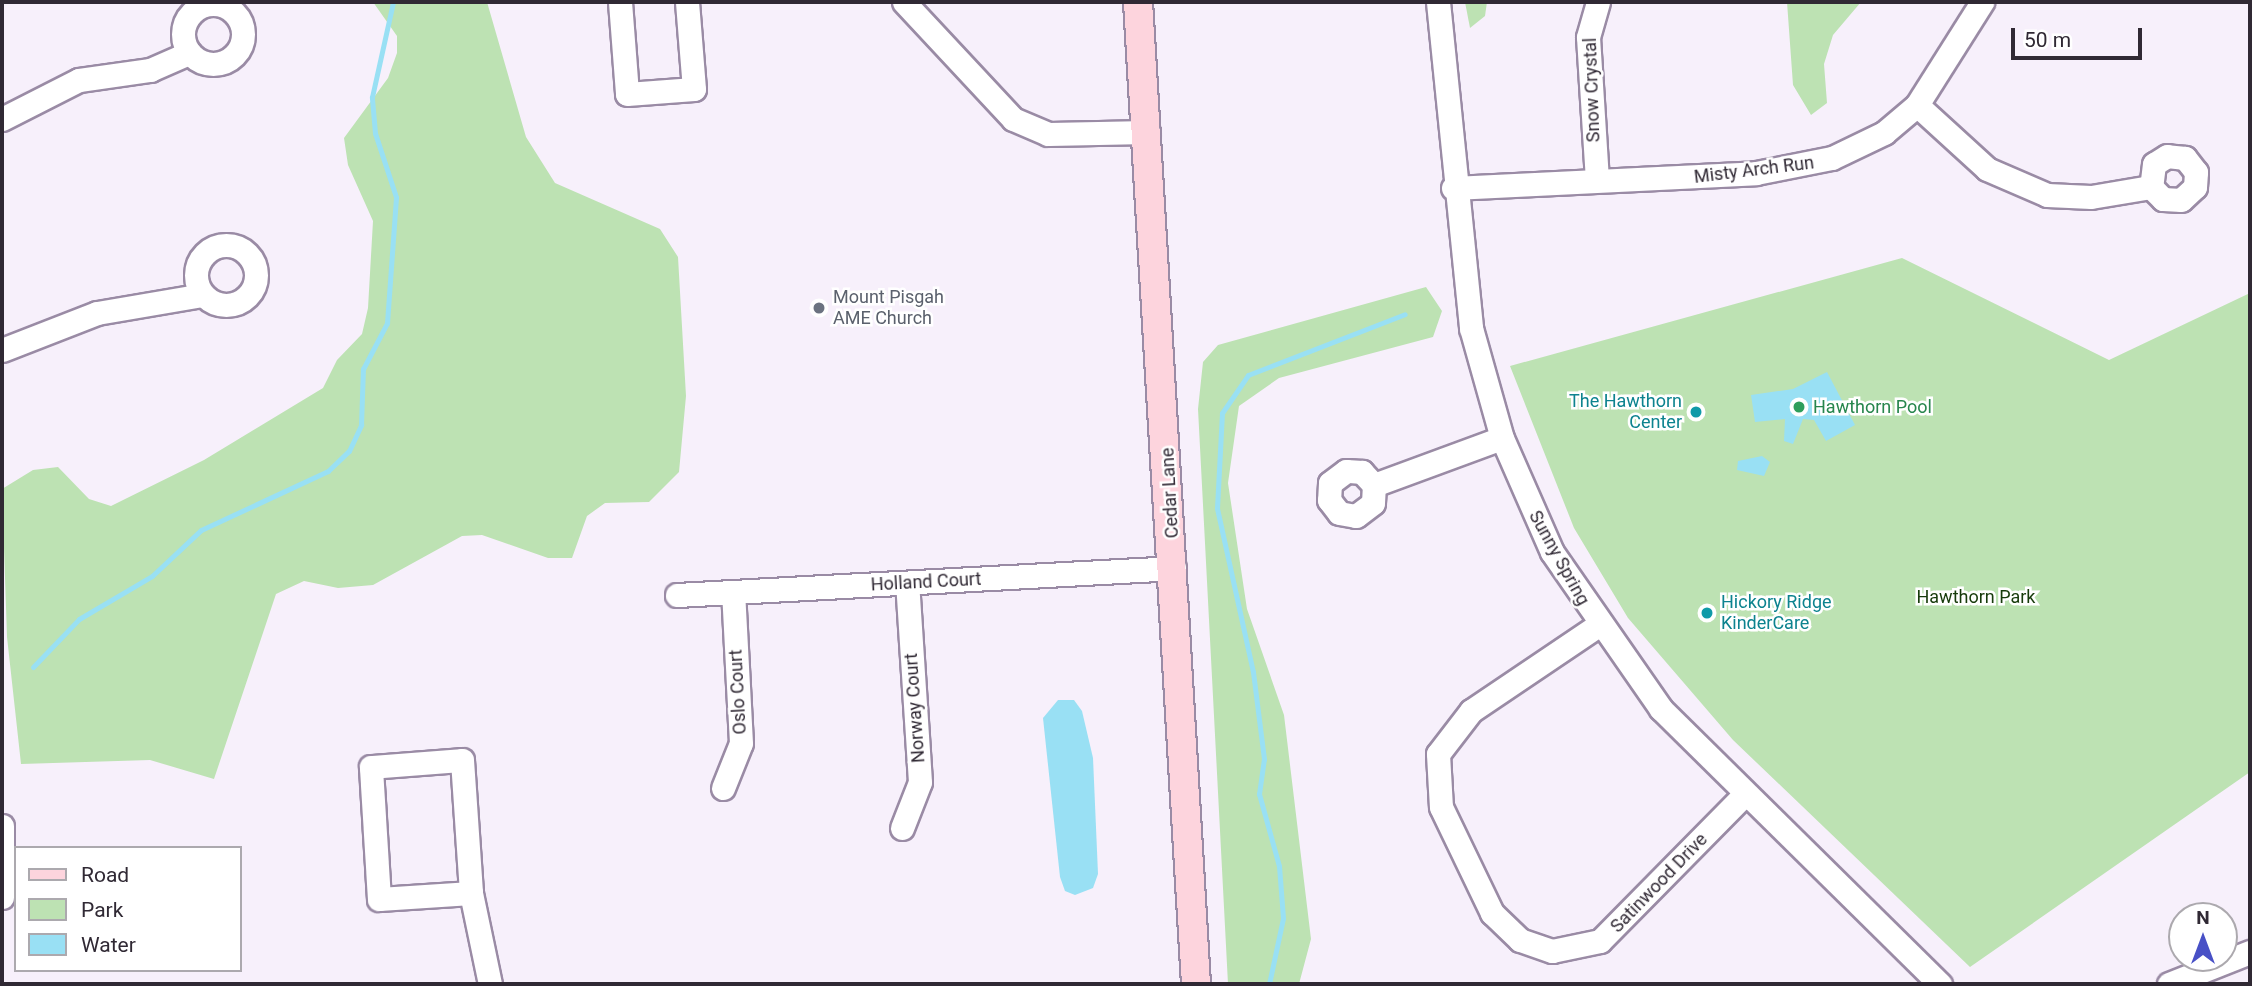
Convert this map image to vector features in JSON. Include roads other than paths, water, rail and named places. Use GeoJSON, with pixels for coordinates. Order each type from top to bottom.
{"type":"FeatureCollection","features":[{"type":"Feature","properties":{"kind":"main road","name":"Cedar Lane"},"geometry":{"type":"LineString","coordinates":[[1138,2],[1174,568],[1196,984]]}},
{"type":"Feature","properties":{"kind":"street"},"geometry":{"type":"LineString","coordinates":[[620,2],[627,94],[694,89],[687,2]]}},
{"type":"Feature","properties":{"kind":"street"},"geometry":{"type":"LineString","coordinates":[[904,2],[1013,119],[1073,137],[1148,132]]}},
{"type":"Feature","properties":{"kind":"street","name":"Sunny Spring"},"geometry":{"type":"LineString","coordinates":[[1438,2],[1453,188],[1471,328],[1502,438],[1552,552],[1597,626],[1661,709],[1744,795],[1940,984]]}},
{"type":"Feature","properties":{"kind":"street","name":"Snow Crystal"},"geometry":{"type":"LineString","coordinates":[[1597,180],[1588,37],[1598,2]]}},
{"type":"Feature","properties":{"kind":"street","name":"Misty Arch Run"},"geometry":{"type":"LineString","coordinates":[[1453,188],[1711,176],[1816,163],[1884,132],[1917,106],[1982,2]]}},
{"type":"Feature","properties":{"kind":"street"},"geometry":{"type":"LineString","coordinates":[[2,119],[79,80],[150,70],[189,53]]}},
{"type":"Feature","properties":{"kind":"street"},"geometry":{"type":"LineString","coordinates":[[1917,106],[1987,169],[2026,188],[2091,197],[2151,187]]}},
{"type":"Feature","properties":{"kind":"street"},"geometry":{"type":"LineString","coordinates":[[2,350],[97,313],[202,295]]}},
{"type":"Feature","properties":{"kind":"street"},"geometry":{"type":"LineString","coordinates":[[1374,485],[1502,438]]}},
{"type":"Feature","properties":{"kind":"street","name":"Holland Court"},"geometry":{"type":"LineString","coordinates":[[677,595],[1174,568]]}},
{"type":"Feature","properties":{"kind":"street","name":"Norway Court"},"geometry":{"type":"LineString","coordinates":[[902,828],[920,782],[907,583]]}},
{"type":"Feature","properties":{"kind":"street","name":"Oslo Court"},"geometry":{"type":"LineString","coordinates":[[723,788],[741,743],[733,592]]}},
{"type":"Feature","properties":{"kind":"street","name":"Satinwood Drive"},"geometry":{"type":"LineString","coordinates":[[1597,626],[1471,710],[1438,754],[1441,807],[1492,913],[1520,940],[1552,951],[1600,941],[1744,795]]}},
{"type":"Feature","properties":{"kind":"street"},"geometry":{"type":"LineString","coordinates":[[471,893],[379,899],[371,767],[462,760],[471,893],[490,984]]}},
{"type":"Feature","properties":{"kind":"street"},"geometry":{"type":"LineString","coordinates":[[2,826],[2,897]]}},
{"type":"Feature","properties":{"kind":"street"},"geometry":{"type":"LineString","coordinates":[[2169,984],[2250,952]]}},
{"type":"Feature","properties":{"kind":"water","name":"Hawthorn Pool"},"geometry":{"type":"Polygon","coordinates":[[[1827,372],[1855,425],[1826,441],[1814,420],[1803,419],[1793,444],[1784,441],[1785,419],[1755,422],[1751,395],[1793,389],[1827,372]]]}},
{"type":"Feature","properties":{"kind":"water"},"geometry":{"type":"Polygon","coordinates":[[[1762,456],[1770,462],[1764,476],[1737,470],[1738,461],[1762,456]]]}},
{"type":"Feature","properties":{"kind":"water"},"geometry":{"type":"Polygon","coordinates":[[[1058,700],[1074,700],[1082,711],[1093,758],[1098,874],[1093,888],[1075,895],[1065,891],[1060,877],[1043,718],[1058,700]]]}},
{"type":"Feature","properties":{"kind":"waterway"},"geometry":{"type":"LineString","coordinates":[[33,667],[79,619],[152,576],[201,530],[328,471],[349,451],[361,425],[363,369],[387,323],[396,197],[375,133],[372,97],[393,2]]}},
{"type":"Feature","properties":{"kind":"waterway"},"geometry":{"type":"LineString","coordinates":[[1269,984],[1283,918],[1279,866],[1259,794],[1264,759],[1253,672],[1217,508],[1222,413],[1248,375],[1405,314]]}},
{"type":"Feature","properties":{"kind":"place","name":"Mount Pisgah AME Church"},"geometry":{"type":"Point","coordinates":[819,308]}},
{"type":"Feature","properties":{"kind":"place","name":"Hawthorn Pool"},"geometry":{"type":"Point","coordinates":[1799,407]}},
{"type":"Feature","properties":{"kind":"place","name":"The Hawthorn Center"},"geometry":{"type":"Point","coordinates":[1696,412]}},
{"type":"Feature","properties":{"kind":"place","name":"Hickory Ridge KinderCare"},"geometry":{"type":"Point","coordinates":[1707,613]}},
{"type":"Feature","properties":{"kind":"park label","name":"Hawthorn Park"},"geometry":{"type":"Point","coordinates":[1976,597]}}]}
